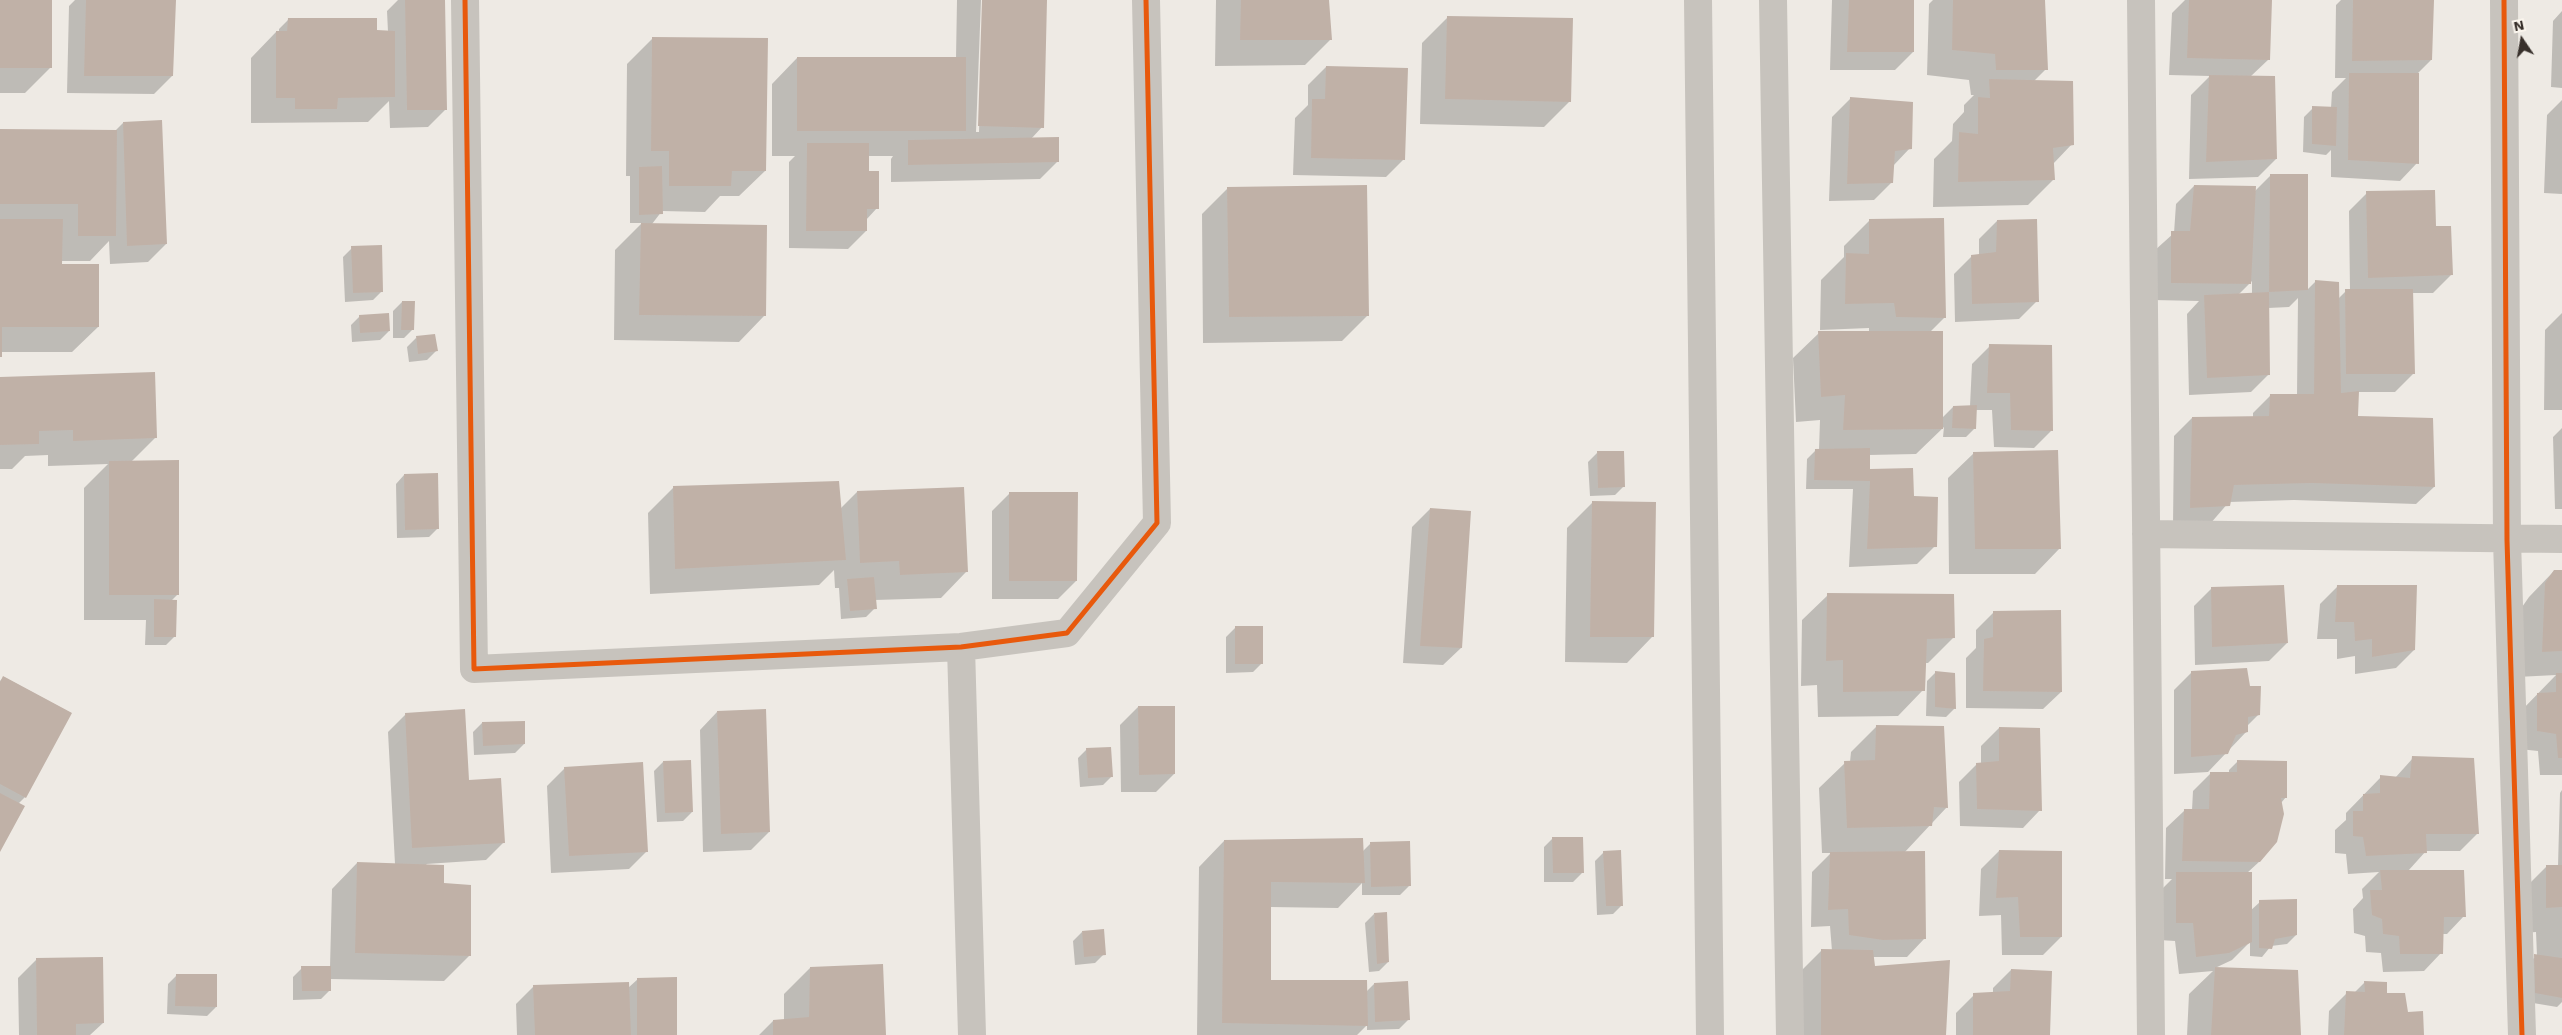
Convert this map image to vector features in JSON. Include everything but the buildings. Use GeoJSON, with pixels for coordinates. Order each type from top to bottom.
{"type":"FeatureCollection","features":[{"type":"Feature","properties":{"kind":"street"},"geometry":{"type":"LineString","coordinates":[[466,0],[474,669],[961,647],[1067,634],[1157,524],[1146,0]]}},
{"type":"Feature","properties":{"kind":"street"},"geometry":{"type":"LineString","coordinates":[[1698,0],[1710,1035]]}},
{"type":"Feature","properties":{"kind":"street"},"geometry":{"type":"LineString","coordinates":[[1773,0],[1790,1035]]}},
{"type":"Feature","properties":{"kind":"street"},"geometry":{"type":"LineString","coordinates":[[2141,0],[2151,1035]]}},
{"type":"Feature","properties":{"kind":"street"},"geometry":{"type":"LineString","coordinates":[[2504,0],[2507,540],[2522,1035]]}},
{"type":"Feature","properties":{"kind":"street"},"geometry":{"type":"LineString","coordinates":[[2146,534],[2507,540],[2562,539]]}},
{"type":"Feature","properties":{"kind":"street"},"geometry":{"type":"LineString","coordinates":[[961,647],[972,1035]]}},
{"type":"Feature","properties":{"kind":"cycle path"},"geometry":{"type":"LineString","coordinates":[[465,0],[474,669],[961,647],[1067,633],[1157,523],[1146,0]]}},
{"type":"Feature","properties":{"kind":"cycle path"},"geometry":{"type":"LineString","coordinates":[[2504,0],[2507,540],[2522,1035]]}}]}
